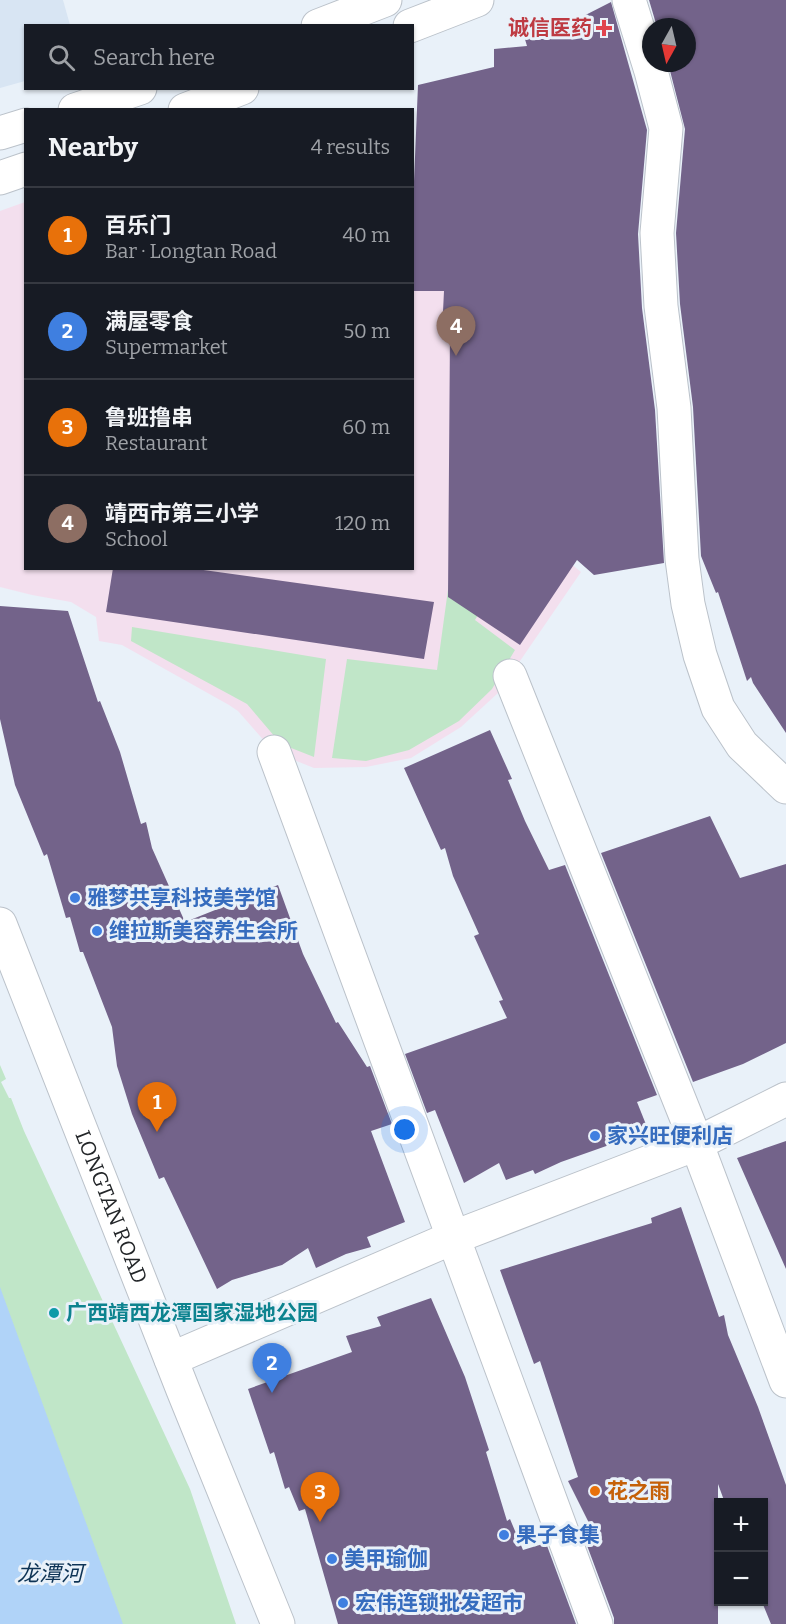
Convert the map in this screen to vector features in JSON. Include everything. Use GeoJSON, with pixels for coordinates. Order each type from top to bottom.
{"type":"FeatureCollection","features":[{"type":"Feature","properties":{"kind":"street"},"geometry":{"type":"LineString","coordinates":[[323,24],[385,0]]}},
{"type":"Feature","properties":{"kind":"street"},"geometry":{"type":"LineString","coordinates":[[414,24],[477,0]]}},
{"type":"Feature","properties":{"kind":"street"},"geometry":{"type":"LineString","coordinates":[[629,0],[666,128],[657,233],[661,306],[674,408],[682,559],[688,604],[700,655],[718,708],[742,745],[786,787]]}},
{"type":"Feature","properties":{"kind":"street"},"geometry":{"type":"LineString","coordinates":[[81,108],[134,90]]}},
{"type":"Feature","properties":{"kind":"street"},"geometry":{"type":"LineString","coordinates":[[190,108],[237,90]]}},
{"type":"Feature","properties":{"kind":"street"},"geometry":{"type":"LineString","coordinates":[[0,133],[24,126]]}},
{"type":"Feature","properties":{"kind":"street"},"geometry":{"type":"LineString","coordinates":[[0,178],[24,170]]}},
{"type":"Feature","properties":{"kind":"street"},"geometry":{"type":"LineString","coordinates":[[510,675],[696,1144],[786,1381]]}},
{"type":"Feature","properties":{"kind":"street"},"geometry":{"type":"LineString","coordinates":[[274,752],[596,1624]]}},
{"type":"Feature","properties":{"kind":"street","name":"LONGTAN ROAD"},"geometry":{"type":"LineString","coordinates":[[0,924],[278,1624]]}},
{"type":"Feature","properties":{"kind":"street","name":"LONGTAN ROAD"},"geometry":{"type":"LineString","coordinates":[[0,979],[255,1624]]}},
{"type":"Feature","properties":{"kind":"street"},"geometry":{"type":"LineString","coordinates":[[171,1359],[452,1238],[696,1144],[786,1099]]}},
{"type":"Feature","properties":{"kind":"shaded area"},"geometry":{"type":"Polygon","coordinates":[[[0,0],[63,0],[70,24],[24,24],[24,81],[0,88],[0,0]]]}},
{"type":"Feature","properties":{"kind":"shaded area"},"geometry":{"type":"Polygon","coordinates":[[[24,202],[24,570],[414,570],[414,216],[501,220],[533,532],[581,572],[498,693],[461,727],[411,758],[366,767],[314,768],[274,752],[238,711],[229,705],[122,645],[99,641],[96,617],[71,602],[0,587],[0,211],[24,202]]]}},
{"type":"Feature","properties":{"kind":"green space"},"geometry":{"type":"Polygon","coordinates":[[[450,575],[499,579],[475,620],[515,650],[492,689],[459,721],[409,750],[366,761],[332,758],[347,659],[437,670],[450,575]]]}},
{"type":"Feature","properties":{"kind":"green space"},"geometry":{"type":"Polygon","coordinates":[[[132,627],[326,659],[314,757],[281,744],[247,704],[131,641],[132,627]]]}},
{"type":"Feature","properties":{"kind":"green space","name":"广西靖西龙潭国家湿地公园"},"geometry":{"type":"Polygon","coordinates":[[[0,1065],[6,1079],[1,1082],[11,1098],[24,1131],[190,1489],[236,1624],[0,1624],[0,1065]]]}},
{"type":"Feature","properties":{"kind":"water","name":"龙潭河"},"geometry":{"type":"Polygon","coordinates":[[[0,1287],[123,1624],[0,1624],[0,1287]]]}},
{"type":"Feature","properties":{"kind":"building"},"geometry":{"type":"Polygon","coordinates":[[[649,0],[786,0],[786,733],[751,677],[747,681],[718,592],[716,593],[701,556],[693,407],[680,304],[676,233],[685,129],[670,72],[696,72],[696,18],[654,18],[649,0]]]}},
{"type":"Feature","properties":{"kind":"building"},"geometry":{"type":"Polygon","coordinates":[[[611,2],[647,130],[638,234],[642,308],[655,410],[664,563],[594,575],[577,560],[520,645],[448,597],[450,332],[442,332],[444,291],[414,291],[414,181],[418,85],[494,67],[494,49],[527,46],[524,36],[562,27],[611,2]]]}},
{"type":"Feature","properties":{"kind":"building"},"geometry":{"type":"Polygon","coordinates":[[[113,570],[203,570],[434,602],[424,659],[106,612],[113,570]]]}},
{"type":"Feature","properties":{"kind":"building"},"geometry":{"type":"Polygon","coordinates":[[[0,606],[68,611],[98,702],[100,701],[120,752],[141,824],[146,822],[152,848],[185,922],[278,885],[303,954],[336,1023],[338,1022],[367,1067],[370,1066],[392,1124],[371,1131],[405,1222],[367,1237],[371,1247],[346,1254],[316,1268],[308,1248],[282,1265],[232,1280],[217,1289],[164,1177],[159,1179],[132,1114],[117,1066],[112,1027],[83,952],[80,952],[70,917],[66,918],[47,854],[44,856],[15,785],[0,719],[0,606]]]}},
{"type":"Feature","properties":{"kind":"building"},"geometry":{"type":"Polygon","coordinates":[[[490,730],[512,779],[508,780],[525,821],[549,870],[565,865],[657,1095],[637,1102],[647,1127],[611,1140],[612,1144],[535,1174],[533,1170],[506,1180],[499,1163],[464,1183],[435,1110],[427,1113],[405,1054],[507,1018],[499,1001],[503,1000],[474,936],[479,934],[453,876],[445,848],[441,850],[404,768],[490,730]]]}},
{"type":"Feature","properties":{"kind":"building"},"geometry":{"type":"Polygon","coordinates":[[[710,816],[740,878],[786,864],[786,1043],[743,1064],[693,1082],[601,853],[710,816]]]}},
{"type":"Feature","properties":{"kind":"building"},"geometry":{"type":"Polygon","coordinates":[[[786,1141],[786,1269],[737,1158],[786,1141]]]}},
{"type":"Feature","properties":{"kind":"building"},"geometry":{"type":"Polygon","coordinates":[[[681,1207],[719,1317],[724,1315],[728,1335],[758,1407],[786,1485],[786,1624],[771,1624],[764,1606],[768,1606],[768,1498],[723,1498],[718,1484],[718,1498],[714,1498],[714,1606],[718,1606],[718,1624],[614,1624],[614,1618],[582,1532],[592,1529],[568,1481],[578,1477],[540,1361],[534,1364],[500,1270],[652,1223],[651,1218],[681,1207]]]}},
{"type":"Feature","properties":{"kind":"building"},"geometry":{"type":"Polygon","coordinates":[[[431,1298],[465,1377],[489,1450],[486,1452],[507,1521],[510,1519],[523,1550],[546,1543],[576,1624],[338,1624],[305,1509],[299,1511],[289,1487],[285,1489],[274,1452],[270,1454],[248,1389],[352,1352],[346,1336],[381,1326],[377,1317],[431,1298]]]}},
{"type":"Feature","properties":{"kind":"place","name":"诚信医药"},"geometry":{"type":"Point","coordinates":[604,28]}},
{"type":"Feature","properties":{"kind":"place","name":"靖西市第三小学"},"geometry":{"type":"Point","coordinates":[456,356]}},
{"type":"Feature","properties":{"kind":"place","name":"雅梦共享科技美学馆"},"geometry":{"type":"Point","coordinates":[75,898]}},
{"type":"Feature","properties":{"kind":"place","name":"维拉斯美容养生会所"},"geometry":{"type":"Point","coordinates":[97,931]}},
{"type":"Feature","properties":{"kind":"place","name":"百乐门"},"geometry":{"type":"Point","coordinates":[157,1132]}},
{"type":"Feature","properties":{"kind":"place","name":"家兴旺便利店"},"geometry":{"type":"Point","coordinates":[595,1136]}},
{"type":"Feature","properties":{"kind":"place","name":"广西靖西龙潭国家湿地公园"},"geometry":{"type":"Point","coordinates":[54,1313]}},
{"type":"Feature","properties":{"kind":"place","name":"满屋零食"},"geometry":{"type":"Point","coordinates":[272,1393]}},
{"type":"Feature","properties":{"kind":"place","name":"花之雨"},"geometry":{"type":"Point","coordinates":[595,1491]}},
{"type":"Feature","properties":{"kind":"place","name":"鲁班撸串"},"geometry":{"type":"Point","coordinates":[320,1522]}},
{"type":"Feature","properties":{"kind":"place","name":"果子食集"},"geometry":{"type":"Point","coordinates":[504,1535]}},
{"type":"Feature","properties":{"kind":"place","name":"美甲瑜伽"},"geometry":{"type":"Point","coordinates":[332,1559]}},
{"type":"Feature","properties":{"kind":"place","name":"宏伟连锁批发超市"},"geometry":{"type":"Point","coordinates":[343,1603]}}]}
